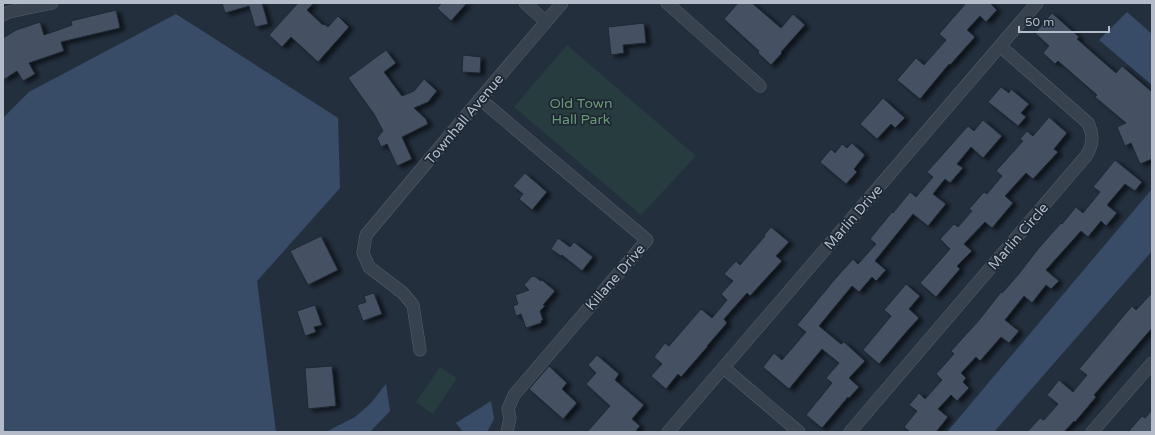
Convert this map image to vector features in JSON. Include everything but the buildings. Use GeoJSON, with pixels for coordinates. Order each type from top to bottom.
{"type":"FeatureCollection","features":[{"type":"Feature","properties":{"kind":"street"},"geometry":{"type":"LineString","coordinates":[[3,15],[9,12],[52,3]]}},
{"type":"Feature","properties":{"kind":"street"},"geometry":{"type":"LineString","coordinates":[[525,3],[546,22]]}},
{"type":"Feature","properties":{"kind":"street","name":"Townhall Avenue"},"geometry":{"type":"LineString","coordinates":[[420,350],[413,305],[403,293],[369,267],[363,253],[366,236],[562,3]]}},
{"type":"Feature","properties":{"kind":"street"},"geometry":{"type":"LineString","coordinates":[[667,3],[760,86]]}},
{"type":"Feature","properties":{"kind":"street","name":"Marlin Drive"},"geometry":{"type":"LineString","coordinates":[[668,432],[1037,3]]}},
{"type":"Feature","properties":{"kind":"street","name":"Marlin Circle"},"geometry":{"type":"LineString","coordinates":[[850,432],[1091,149],[1093,140],[1092,132],[1088,123],[1000,46]]}},
{"type":"Feature","properties":{"kind":"street","name":"Killane Drive"},"geometry":{"type":"LineString","coordinates":[[480,99],[647,240],[514,395],[508,409],[510,418],[507,432]]}},
{"type":"Feature","properties":{"kind":"street"},"geometry":{"type":"LineString","coordinates":[[1092,432],[1152,363]]}},
{"type":"Feature","properties":{"kind":"street"},"geometry":{"type":"LineString","coordinates":[[724,368],[799,432]]}},
{"type":"Feature","properties":{"kind":"green space","name":"Old Town Hall Park"},"geometry":{"type":"Polygon","coordinates":[[[567,45],[696,156],[641,215],[514,107],[567,45]]]}},
{"type":"Feature","properties":{"kind":"green space"},"geometry":{"type":"Polygon","coordinates":[[[440,367],[457,378],[433,414],[416,402],[440,367]]]}},
{"type":"Feature","properties":{"kind":"water"},"geometry":{"type":"Polygon","coordinates":[[[1127,12],[1152,34],[1152,85],[1099,40],[1127,12]]]}},
{"type":"Feature","properties":{"kind":"water"},"geometry":{"type":"Polygon","coordinates":[[[176,14],[338,118],[340,188],[257,281],[276,432],[3,432],[3,118],[29,92],[176,14]]]}},
{"type":"Feature","properties":{"kind":"water"},"geometry":{"type":"Polygon","coordinates":[[[1152,189],[1152,251],[994,432],[947,432],[1152,189]]]}},
{"type":"Feature","properties":{"kind":"water"},"geometry":{"type":"Polygon","coordinates":[[[386,384],[390,411],[370,432],[326,432],[355,417],[371,403],[386,384]]]}},
{"type":"Feature","properties":{"kind":"water"},"geometry":{"type":"Polygon","coordinates":[[[491,401],[494,419],[487,432],[463,432],[456,423],[491,401]]]}}]}
